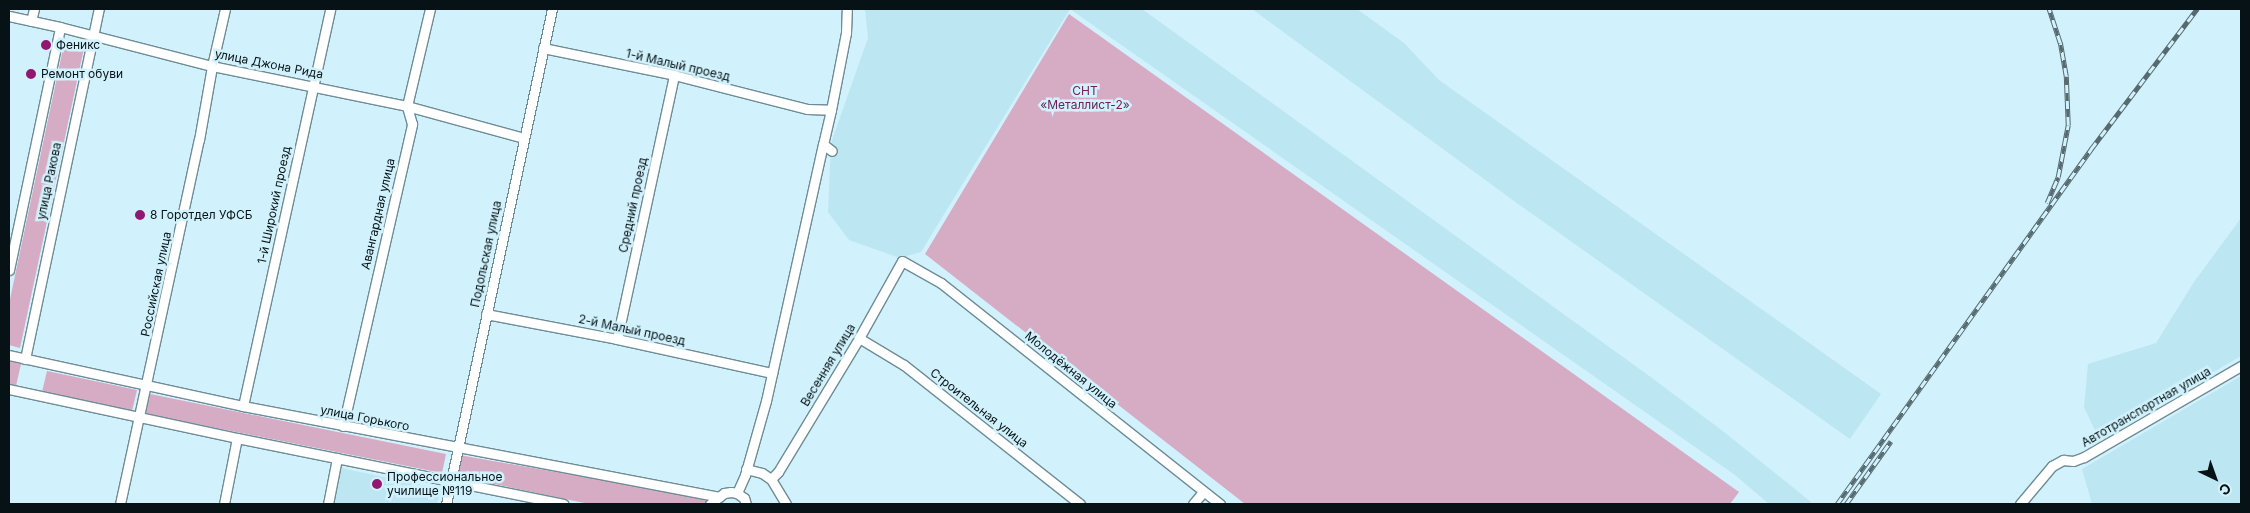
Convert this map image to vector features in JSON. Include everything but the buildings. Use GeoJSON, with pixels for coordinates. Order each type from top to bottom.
{"type":"FeatureCollection","features":[{"type":"Feature","properties":{"kind":"street"},"geometry":{"type":"LineString","coordinates":[[31,21],[34,9]]}},
{"type":"Feature","properties":{"kind":"street","name":"улица Ракова"},"geometry":{"type":"LineString","coordinates":[[25,359],[99,9]]}},
{"type":"Feature","properties":{"kind":"street","name":"Российская улица"},"geometry":{"type":"LineString","coordinates":[[120,504],[199,140],[212,66],[225,9]]}},
{"type":"Feature","properties":{"kind":"street","name":"1-й Широкий проезд"},"geometry":{"type":"LineString","coordinates":[[243,406],[330,9]]}},
{"type":"Feature","properties":{"kind":"street","name":"Авангардная улица"},"geometry":{"type":"LineString","coordinates":[[343,426],[412,124],[407,106],[430,9]]}},
{"type":"Feature","properties":{"kind":"street","name":"Подольская улица"},"geometry":{"type":"LineString","coordinates":[[446,504],[552,9]]}},
{"type":"Feature","properties":{"kind":"street"},"geometry":{"type":"LineString","coordinates":[[737,493],[746,469],[772,373],[831,110],[846,33],[847,9]]}},
{"type":"Feature","properties":{"kind":"street","name":"улица Джона Рида"},"geometry":{"type":"LineString","coordinates":[[9,16],[60,27],[212,66],[407,106],[524,138]]}},
{"type":"Feature","properties":{"kind":"street","name":"улица Ракова"},"geometry":{"type":"LineString","coordinates":[[9,270],[60,27]]}},
{"type":"Feature","properties":{"kind":"street","name":"1-й Малый проезд"},"geometry":{"type":"LineString","coordinates":[[543,48],[674,75],[806,109],[831,110]]}},
{"type":"Feature","properties":{"kind":"street","name":"Средний проезд"},"geometry":{"type":"LineString","coordinates":[[617,339],[674,75]]}},
{"type":"Feature","properties":{"kind":"street"},"geometry":{"type":"LineString","coordinates":[[823,144],[832,151]]}},
{"type":"Feature","properties":{"kind":"street","name":"Весенняя улица"},"geometry":{"type":"LineString","coordinates":[[771,479],[778,472],[859,338],[902,261]]}},
{"type":"Feature","properties":{"kind":"street","name":"Молодёжная улица"},"geometry":{"type":"LineString","coordinates":[[902,261],[941,283],[1220,504]]}},
{"type":"Feature","properties":{"kind":"street","name":"2-й Малый проезд"},"geometry":{"type":"LineString","coordinates":[[486,314],[617,339],[772,373]]}},
{"type":"Feature","properties":{"kind":"street","name":"Строительная улица"},"geometry":{"type":"LineString","coordinates":[[859,338],[904,365],[1080,504]]}},
{"type":"Feature","properties":{"kind":"street","name":"улица Горького"},"geometry":{"type":"LineString","coordinates":[[9,355],[243,406],[719,497]]}},
{"type":"Feature","properties":{"kind":"street","name":"Автотранспортная улица"},"geometry":{"type":"LineString","coordinates":[[2020,504],[2052,466],[2063,460],[2073,461],[2084,457],[2241,366]]}},
{"type":"Feature","properties":{"kind":"street"},"geometry":{"type":"LineString","coordinates":[[9,389],[139,418],[562,504]]}},
{"type":"Feature","properties":{"kind":"street"},"geometry":{"type":"LineString","coordinates":[[224,504],[237,438]]}},
{"type":"Feature","properties":{"kind":"street"},"geometry":{"type":"LineString","coordinates":[[328,504],[337,458]]}},
{"type":"Feature","properties":{"kind":"street"},"geometry":{"type":"LineString","coordinates":[[746,469],[762,473],[771,479],[786,504]]}},
{"type":"Feature","properties":{"kind":"street"},"geometry":{"type":"LineString","coordinates":[[1193,504],[1203,492]]}},
{"type":"Feature","properties":{"kind":"street"},"geometry":{"type":"LineString","coordinates":[[710,504],[724,493],[737,493],[744,498],[746,504]]}},
{"type":"Feature","properties":{"kind":"shaded area"},"geometry":{"type":"Polygon","coordinates":[[[865,9],[1070,9],[921,252],[900,258],[849,240],[828,212],[831,143],[868,38],[865,9]]]}},
{"type":"Feature","properties":{"kind":"shaded area"},"geometry":{"type":"Polygon","coordinates":[[[1070,9],[1142,9],[1652,378],[1724,432],[1811,502],[1809,504],[1769,504],[1735,475],[1070,9]]]}},
{"type":"Feature","properties":{"kind":"shaded area"},"geometry":{"type":"Polygon","coordinates":[[[1252,9],[1357,9],[1404,43],[1439,80],[1881,394],[1850,439],[1514,201],[1252,9]]]}},
{"type":"Feature","properties":{"kind":"shaded area"},"geometry":{"type":"Polygon","coordinates":[[[2241,218],[2241,356],[2099,439],[2084,407],[2088,364],[2156,343],[2194,282],[2241,218]]]}},
{"type":"Feature","properties":{"kind":"shaded area"},"geometry":{"type":"Polygon","coordinates":[[[2241,376],[2241,504],[2092,504],[2082,469],[2241,376]]]}},
{"type":"Feature","properties":{"kind":"shaded area","name":"Профессиональное училище №119"},"geometry":{"type":"Polygon","coordinates":[[[341,468],[441,489],[437,504],[333,504],[341,468]]]}},
{"type":"Feature","properties":{"kind":"green space","name":"СНТ «Металлист-2»"},"geometry":{"type":"Polygon","coordinates":[[[1069,14],[1739,492],[1730,504],[1245,504],[925,254],[1069,14]]]}},
{"type":"Feature","properties":{"kind":"green space"},"geometry":{"type":"Polygon","coordinates":[[[64,44],[84,48],[20,348],[9,345],[9,304],[64,44]]]}},
{"type":"Feature","properties":{"kind":"green space"},"geometry":{"type":"Polygon","coordinates":[[[9,361],[21,364],[16,386],[9,384],[9,361]]]}},
{"type":"Feature","properties":{"kind":"green space"},"geometry":{"type":"Polygon","coordinates":[[[47,371],[137,390],[132,411],[42,392],[47,371]]]}},
{"type":"Feature","properties":{"kind":"green space"},"geometry":{"type":"Polygon","coordinates":[[[150,394],[446,454],[442,473],[146,414],[150,394]]]}},
{"type":"Feature","properties":{"kind":"green space"},"geometry":{"type":"Polygon","coordinates":[[[459,455],[715,500],[715,504],[589,504],[456,476],[459,455]]]}},
{"type":"Feature","properties":{"kind":"railway"},"geometry":{"type":"LineString","coordinates":[[2047,203],[2058,177],[2068,125],[2066,76],[2060,43],[2049,9]]}},
{"type":"Feature","properties":{"kind":"railway"},"geometry":{"type":"LineString","coordinates":[[1837,504],[2091,149],[2197,9]]}},
{"type":"Feature","properties":{"kind":"railway"},"geometry":{"type":"LineString","coordinates":[[1846,504],[1891,441]]}},
{"type":"Feature","properties":{"kind":"place","name":"Феникс"},"geometry":{"type":"Point","coordinates":[46,45]}},
{"type":"Feature","properties":{"kind":"place","name":"Ремонт обуви"},"geometry":{"type":"Point","coordinates":[31,74]}},
{"type":"Feature","properties":{"kind":"place","name":"8 Горотдел УФСБ"},"geometry":{"type":"Point","coordinates":[140,215]}},
{"type":"Feature","properties":{"kind":"place","name":"Профессиональное училище №119"},"geometry":{"type":"Point","coordinates":[377,484]}}]}
